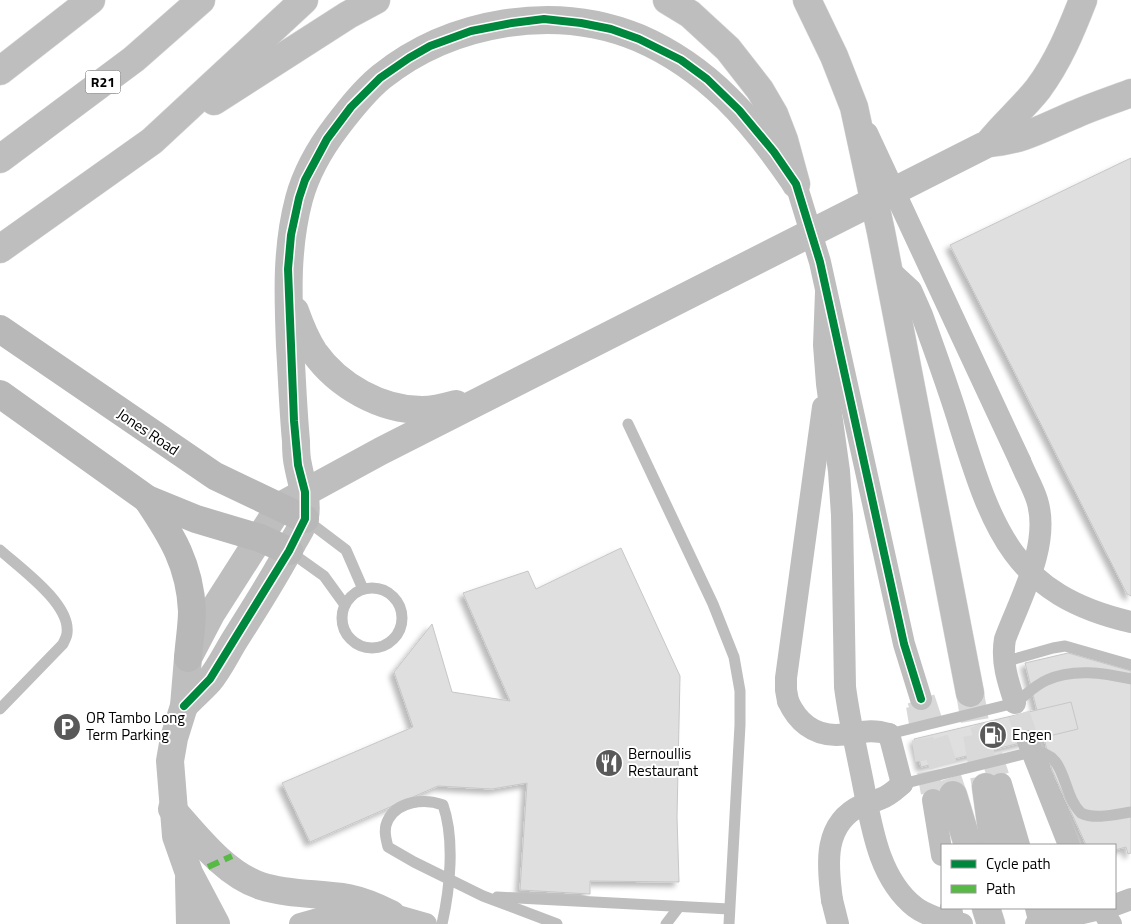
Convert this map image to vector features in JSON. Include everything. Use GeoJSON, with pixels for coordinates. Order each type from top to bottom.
{"type":"FeatureCollection","features":[{"type":"Feature","properties":{"kind":"main road"},"geometry":{"type":"LineString","coordinates":[[0,71],[91,0]]}},
{"type":"Feature","properties":{"kind":"main road","name":"R21"},"geometry":{"type":"LineString","coordinates":[[0,160],[134,58],[201,0]]}},
{"type":"Feature","properties":{"kind":"main road"},"geometry":{"type":"LineString","coordinates":[[152,141],[304,0]]}},
{"type":"Feature","properties":{"kind":"main road"},"geometry":{"type":"LineString","coordinates":[[0,249],[152,141],[348,15],[376,0]]}},
{"type":"Feature","properties":{"kind":"main road"},"geometry":{"type":"LineString","coordinates":[[667,0],[690,14],[728,49],[760,90],[774,114],[784,140],[796,184]]}},
{"type":"Feature","properties":{"kind":"main road"},"geometry":{"type":"LineString","coordinates":[[807,0],[834,56],[854,107],[881,232],[886,266],[970,693]]}},
{"type":"Feature","properties":{"kind":"main road"},"geometry":{"type":"LineString","coordinates":[[986,145],[1037,90],[1060,56],[1084,0]]}},
{"type":"Feature","properties":{"kind":"main road"},"geometry":{"type":"LineString","coordinates":[[184,706],[210,679],[288,551],[305,519],[305,492],[298,465],[294,421],[288,296],[291,235],[305,180],[327,140],[351,107],[380,78],[430,46],[471,31],[512,23],[544,20],[588,24],[611,29],[639,39],[681,60],[707,79],[755,128],[796,184]]}},
{"type":"Feature","properties":{"kind":"main road"},"geometry":{"type":"LineString","coordinates":[[188,658],[211,614],[280,506],[492,395],[986,145],[1023,138],[1076,114],[1131,93]]}},
{"type":"Feature","properties":{"kind":"main road"},"geometry":{"type":"LineString","coordinates":[[288,296],[314,352],[341,380],[371,399],[409,410],[435,410],[492,395]]}},
{"type":"Feature","properties":{"kind":"main road","name":"Jones Road"},"geometry":{"type":"LineString","coordinates":[[0,329],[215,476],[305,519]]}},
{"type":"Feature","properties":{"kind":"main road"},"geometry":{"type":"LineString","coordinates":[[0,394],[147,499],[196,519],[260,538],[288,551]]}},
{"type":"Feature","properties":{"kind":"main road"},"geometry":{"type":"LineString","coordinates":[[147,499],[172,536],[181,555],[188,582],[192,612],[184,706],[174,738],[170,761],[172,809],[176,836],[189,873],[216,924]]}},
{"type":"Feature","properties":{"kind":"main road"},"geometry":{"type":"LineString","coordinates":[[993,786],[994,844]]}},
{"type":"Feature","properties":{"kind":"main road"},"geometry":{"type":"LineString","coordinates":[[943,798],[967,844]]}},
{"type":"Feature","properties":{"kind":"main road"},"geometry":{"type":"LineString","coordinates":[[172,809],[208,850],[241,876],[260,886],[348,898],[391,914]]}},
{"type":"Feature","properties":{"kind":"main road"},"geometry":{"type":"LineString","coordinates":[[189,873],[190,924]]}},
{"type":"Feature","properties":{"kind":"main road"},"geometry":{"type":"LineString","coordinates":[[986,909],[991,924]]}},
{"type":"Feature","properties":{"kind":"main road"},"geometry":{"type":"LineString","coordinates":[[1003,909],[1005,924]]}},
{"type":"Feature","properties":{"kind":"street"},"geometry":{"type":"LineString","coordinates":[[854,107],[1037,499],[1039,542],[1034,566],[1005,639],[1003,650],[1004,662],[1017,708]]}},
{"type":"Feature","properties":{"kind":"street"},"geometry":{"type":"LineString","coordinates":[[796,184],[820,262],[904,644],[919,702]]}},
{"type":"Feature","properties":{"kind":"street"},"geometry":{"type":"LineString","coordinates":[[886,266],[911,290],[922,314],[977,481],[991,516],[1004,540],[1020,563],[1059,596],[1090,611],[1131,622]]}},
{"type":"Feature","properties":{"kind":"street"},"geometry":{"type":"LineString","coordinates":[[826,292],[824,346],[827,384],[839,471],[842,515],[845,687],[848,714],[875,840],[889,874],[906,898],[927,914],[962,924]]}},
{"type":"Feature","properties":{"kind":"street"},"geometry":{"type":"LineString","coordinates":[[827,384],[816,449],[786,678],[788,701],[798,719],[818,732],[837,735],[878,730],[890,734],[902,784],[890,795],[848,813],[840,822],[831,843],[829,856],[834,924]]}},
{"type":"Feature","properties":{"kind":"street"},"geometry":{"type":"LineString","coordinates":[[1030,747],[1069,844]]}},
{"type":"Feature","properties":{"kind":"street"},"geometry":{"type":"LineString","coordinates":[[993,786],[1008,808],[1019,844]]}},
{"type":"Feature","properties":{"kind":"street"},"geometry":{"type":"LineString","coordinates":[[942,844],[943,798]]}},
{"type":"Feature","properties":{"kind":"street"},"geometry":{"type":"LineString","coordinates":[[832,900],[838,924]]}},
{"type":"Feature","properties":{"kind":"street"},"geometry":{"type":"LineString","coordinates":[[951,909],[954,924]]}},
{"type":"Feature","properties":{"kind":"street"},"geometry":{"type":"LineString","coordinates":[[1036,909],[1040,924]]}},
{"type":"Feature","properties":{"kind":"street"},"geometry":{"type":"LineString","coordinates":[[1036,924],[1098,909]]}},
{"type":"Feature","properties":{"kind":"street"},"geometry":{"type":"LineString","coordinates":[[1111,924],[1114,909]]}},
{"type":"Feature","properties":{"kind":"street"},"geometry":{"type":"LineString","coordinates":[[300,924],[332,915],[391,914],[426,924]]}},
{"type":"Feature","properties":{"kind":"lane"},"geometry":{"type":"LineString","coordinates":[[628,424],[713,604],[734,657],[740,690],[740,725],[729,924]]}},
{"type":"Feature","properties":{"kind":"lane"},"geometry":{"type":"LineString","coordinates":[[305,519],[346,550],[363,589]]}},
{"type":"Feature","properties":{"kind":"lane"},"geometry":{"type":"LineString","coordinates":[[0,550],[60,606],[65,617],[67,633],[63,644],[0,710]]}},
{"type":"Feature","properties":{"kind":"lane"},"geometry":{"type":"LineString","coordinates":[[288,551],[324,576],[345,605]]}},
{"type":"Feature","properties":{"kind":"lane"},"geometry":{"type":"LineString","coordinates":[[376,588],[388,592],[397,601],[402,612],[402,624],[397,636],[387,644],[375,648],[363,647],[352,640],[344,630],[342,618],[345,605],[352,596],[363,589],[376,588]]}},
{"type":"Feature","properties":{"kind":"lane"},"geometry":{"type":"LineString","coordinates":[[1004,662],[1059,647],[1071,647],[1131,665]]}},
{"type":"Feature","properties":{"kind":"lane"},"geometry":{"type":"LineString","coordinates":[[890,734],[1017,708],[1046,680],[1067,674],[1092,672],[1131,679]]}},
{"type":"Feature","properties":{"kind":"lane"},"geometry":{"type":"LineString","coordinates":[[902,784],[1030,747],[1050,754],[1056,761],[1070,796],[1081,812],[1101,817],[1131,812]]}},
{"type":"Feature","properties":{"kind":"lane"},"geometry":{"type":"LineString","coordinates":[[442,924],[450,879],[448,817],[443,804],[432,801],[416,802],[397,808],[387,821],[385,834],[388,847],[414,862],[450,879],[483,896],[557,924]]}},
{"type":"Feature","properties":{"kind":"lane"},"geometry":{"type":"LineString","coordinates":[[1008,808],[1024,844]]}},
{"type":"Feature","properties":{"kind":"lane"},"geometry":{"type":"LineString","coordinates":[[483,896],[730,909]]}},
{"type":"Feature","properties":{"kind":"lane"},"geometry":{"type":"LineString","coordinates":[[666,924],[679,907]]}},
{"type":"Feature","properties":{"kind":"lane"},"geometry":{"type":"LineString","coordinates":[[1050,909],[1056,924]]}},
{"type":"Feature","properties":{"kind":"lane"},"geometry":{"type":"LineString","coordinates":[[1104,924],[1113,909]]}},
{"type":"Feature","properties":{"kind":"building"},"geometry":{"type":"Polygon","coordinates":[[[1131,158],[1131,596],[1127,594],[950,245],[1131,158]]]}},
{"type":"Feature","properties":{"kind":"building"},"geometry":{"type":"Polygon","coordinates":[[[621,548],[680,676],[677,817],[679,882],[590,881],[590,894],[520,890],[527,783],[492,789],[438,786],[310,842],[282,783],[413,727],[394,672],[432,624],[452,692],[510,701],[463,593],[528,571],[536,589],[621,548]]]}},
{"type":"Feature","properties":{"kind":"building"},"geometry":{"type":"Polygon","coordinates":[[[1068,653],[1131,671],[1131,853],[1128,854],[1126,847],[1116,850],[1116,844],[1086,844],[1052,770],[1025,663],[1068,653]]]}},
{"type":"Feature","properties":{"kind":"building"},"geometry":{"type":"Polygon","coordinates":[[[1071,702],[1078,729],[921,767],[914,739],[1071,702]]]}},
{"type":"Feature","properties":{"kind":"tunnel"},"geometry":{"type":"LineString","coordinates":[[970,693],[1001,784]]}},
{"type":"Feature","properties":{"kind":"tunnel"},"geometry":{"type":"LineString","coordinates":[[970,693],[986,787]]}},
{"type":"Feature","properties":{"kind":"tunnel"},"geometry":{"type":"LineString","coordinates":[[921,699],[953,795]]}},
{"type":"Feature","properties":{"kind":"tunnel"},"geometry":{"type":"LineString","coordinates":[[917,706],[933,800]]}},
{"type":"Feature","properties":{"kind":"tunnel"},"geometry":{"type":"LineString","coordinates":[[1019,714],[1028,741]]}},
{"type":"Feature","properties":{"kind":"marked path"},"geometry":{"type":"LineString","coordinates":[[208,867],[232,856]]}},
{"type":"Feature","properties":{"kind":"cycle path"},"geometry":{"type":"LineString","coordinates":[[184,706],[210,679],[289,551],[305,519],[305,492],[298,465],[294,421],[288,269],[291,235],[305,180],[327,139],[351,107],[380,78],[409,58],[430,46],[471,31],[544,19],[581,23],[611,29],[639,39],[681,60],[707,79],[739,110],[774,152],[796,184],[820,262],[904,644],[921,699]]}},
{"type":"Feature","properties":{"kind":"place","name":"OR Tambo Long Term Parking"},"geometry":{"type":"Point","coordinates":[67,727]}},
{"type":"Feature","properties":{"kind":"place","name":"Engen"},"geometry":{"type":"Point","coordinates":[993,735]}},
{"type":"Feature","properties":{"kind":"place","name":"Bernoullis Restaurant"},"geometry":{"type":"Point","coordinates":[609,763]}}]}
